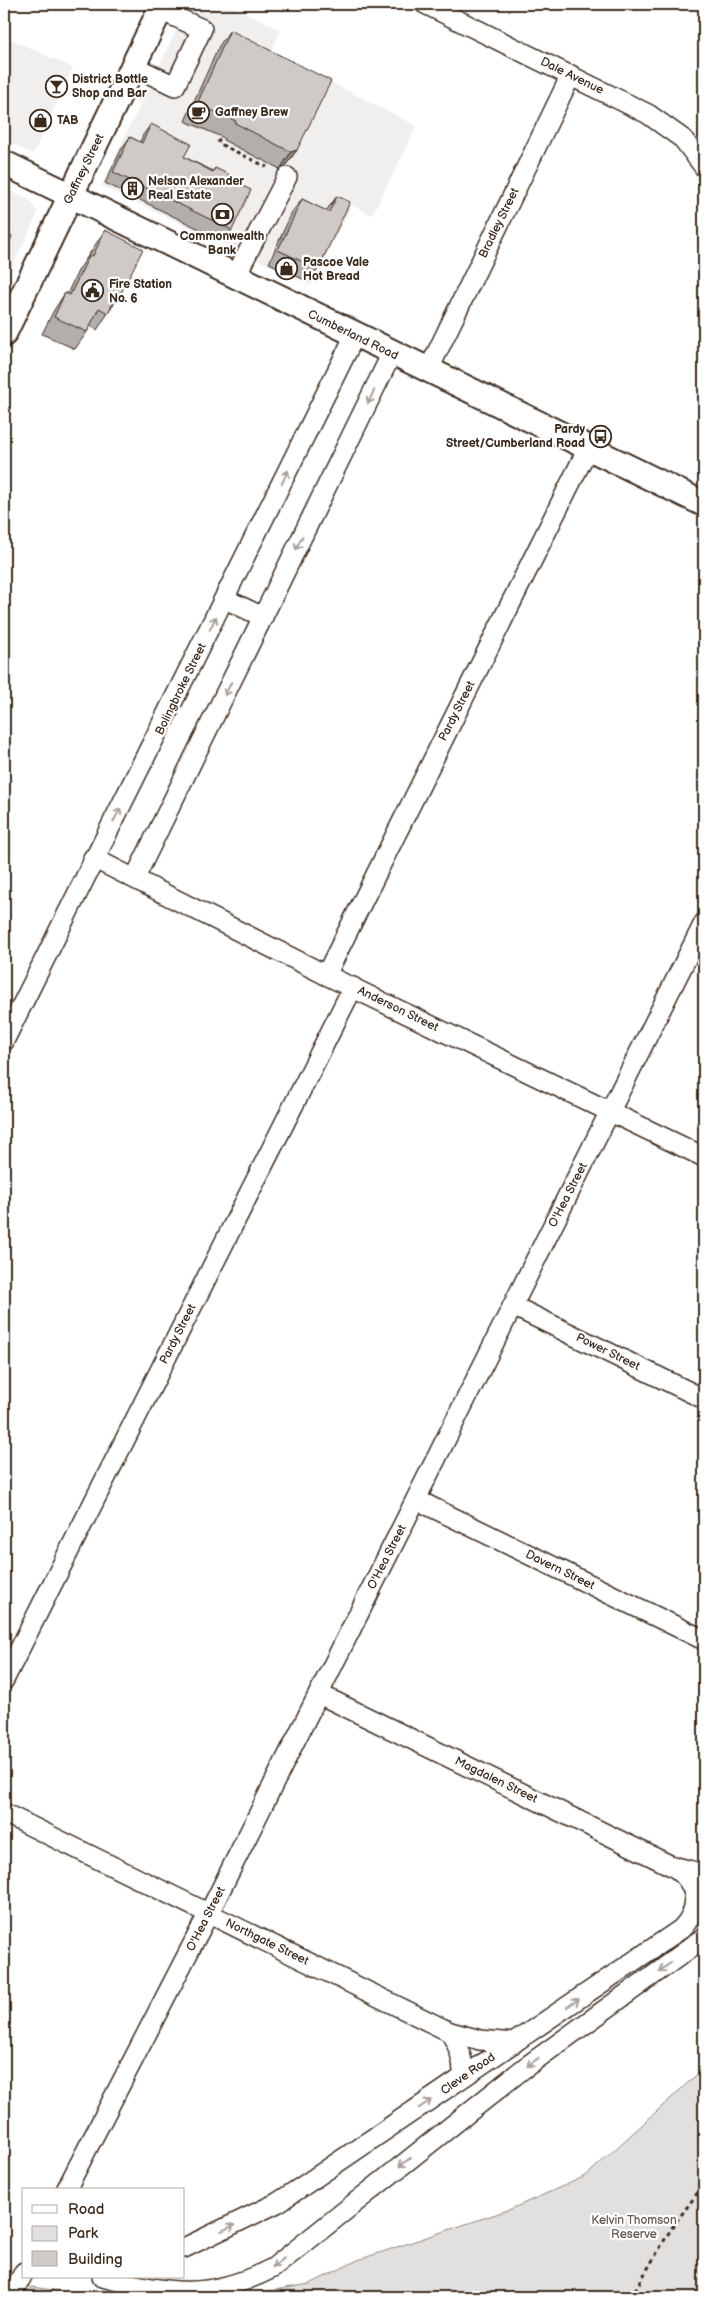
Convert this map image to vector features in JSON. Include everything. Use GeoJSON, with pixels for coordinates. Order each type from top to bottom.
{"type":"FeatureCollection","features":[{"type":"Feature","properties":{"kind":"main road","name":"Gaffney Street"},"geometry":{"type":"LineString","coordinates":[[4,334],[162,7]]}},
{"type":"Feature","properties":{"kind":"main road","name":"Cumberland Road"},"geometry":{"type":"LineString","coordinates":[[4,163],[704,504]]}},
{"type":"Feature","properties":{"kind":"street","name":"Dale Avenue"},"geometry":{"type":"LineString","coordinates":[[424,4],[661,121],[683,139],[704,168]]}},
{"type":"Feature","properties":{"kind":"street"},"geometry":{"type":"LineString","coordinates":[[133,66],[175,86],[202,29],[162,7]]}},
{"type":"Feature","properties":{"kind":"street","name":"Bradley Street"},"geometry":{"type":"LineString","coordinates":[[428,371],[571,76]]}},
{"type":"Feature","properties":{"kind":"street"},"geometry":{"type":"LineString","coordinates":[[235,277],[286,177]]}},
{"type":"Feature","properties":{"kind":"street","name":"Bolingbroke Street"},"geometry":{"type":"LineString","coordinates":[[4,1040],[93,858],[121,809],[355,335]]}},
{"type":"Feature","properties":{"kind":"street"},"geometry":{"type":"LineString","coordinates":[[134,878],[392,353]]}},
{"type":"Feature","properties":{"kind":"street","name":"Pardy Street"},"geometry":{"type":"LineString","coordinates":[[326,975],[588,448]]}},
{"type":"Feature","properties":{"kind":"street"},"geometry":{"type":"LineString","coordinates":[[225,599],[263,617]]}},
{"type":"Feature","properties":{"kind":"street","name":"Anderson Street"},"geometry":{"type":"LineString","coordinates":[[93,858],[326,975],[704,1157]]}},
{"type":"Feature","properties":{"kind":"street","name":"O'Hea Street"},"geometry":{"type":"LineString","coordinates":[[67,2188],[209,1914],[704,923]]}},
{"type":"Feature","properties":{"kind":"street","name":"Pardy Street"},"geometry":{"type":"LineString","coordinates":[[4,1680],[353,988]]}},
{"type":"Feature","properties":{"kind":"street","name":"Power Street"},"geometry":{"type":"LineString","coordinates":[[513,1306],[704,1399]]}},
{"type":"Feature","properties":{"kind":"street","name":"Davern Street"},"geometry":{"type":"LineString","coordinates":[[416,1500],[704,1640]]}},
{"type":"Feature","properties":{"kind":"street","name":"Magdalen Street"},"geometry":{"type":"LineString","coordinates":[[319,1694],[673,1866],[704,1883]]}},
{"type":"Feature","properties":{"kind":"street","name":"Northgate Street"},"geometry":{"type":"LineString","coordinates":[[4,1813],[450,2032],[480,2040],[514,2043]]}},
{"type":"Feature","properties":{"kind":"street","name":"Magdalen Street"},"geometry":{"type":"LineString","coordinates":[[673,1866],[704,1874]]}},
{"type":"Feature","properties":{"kind":"street","name":"Cleve Road"},"geometry":{"type":"LineString","coordinates":[[185,2248],[277,2203],[672,1936],[688,1922],[694,1909],[693,1891],[688,1878],[673,1866]]}},
{"type":"Feature","properties":{"kind":"street"},"geometry":{"type":"LineString","coordinates":[[107,2278],[171,2292],[199,2292],[220,2288],[255,2277],[273,2268],[523,2069],[704,1938]]}},
{"type":"Feature","properties":{"kind":"street"},"geometry":{"type":"LineString","coordinates":[[450,2032],[457,2042],[463,2077]]}},
{"type":"Feature","properties":{"kind":"street"},"geometry":{"type":"LineString","coordinates":[[11,2297],[22,2276]]}},
{"type":"Feature","properties":{"kind":"street"},"geometry":{"type":"LineString","coordinates":[[153,2278],[175,2285],[220,2288]]}},
{"type":"Feature","properties":{"kind":"path"},"geometry":{"type":"LineString","coordinates":[[226,126],[218,143],[268,167]]}},
{"type":"Feature","properties":{"kind":"path"},"geometry":{"type":"LineString","coordinates":[[631,2297],[672,2230],[704,2184]]}},
{"type":"Feature","properties":{"kind":"shaded area"},"geometry":{"type":"Polygon","coordinates":[[[189,4],[227,4],[281,30],[271,52],[417,126],[372,215],[352,205],[311,285],[101,186],[189,4]]]}},
{"type":"Feature","properties":{"kind":"shaded area"},"geometry":{"type":"Polygon","coordinates":[[[4,36],[73,68],[33,154],[4,140],[4,36]]]}},
{"type":"Feature","properties":{"kind":"shaded area"},"geometry":{"type":"Polygon","coordinates":[[[4,188],[30,200],[38,213],[4,284],[4,188]]]}},
{"type":"Feature","properties":{"kind":"green space","name":"Kelvin Thomson Reserve"},"geometry":{"type":"Polygon","coordinates":[[[704,2068],[704,2297],[232,2297],[310,2284],[358,2260],[511,2209],[586,2176],[704,2068]]]}},
{"type":"Feature","properties":{"kind":"green space"},"geometry":{"type":"Polygon","coordinates":[[[31,2287],[105,2297],[25,2297],[31,2287]]]}},
{"type":"Feature","properties":{"kind":"building"},"geometry":{"type":"Polygon","coordinates":[[[230,30],[331,81],[297,150],[291,152],[235,123],[236,121],[197,104],[230,30]]]}},
{"type":"Feature","properties":{"kind":"building"},"geometry":{"type":"Polygon","coordinates":[[[151,124],[191,144],[184,157],[213,172],[215,168],[243,181],[241,185],[251,190],[232,230],[113,172],[130,137],[142,143],[151,124]]]}},
{"type":"Feature","properties":{"kind":"building"},"geometry":{"type":"Polygon","coordinates":[[[337,196],[350,202],[318,269],[278,250],[302,199],[329,212],[337,196]]]}},
{"type":"Feature","properties":{"kind":"building","name":"Fire Station No. 6"},"geometry":{"type":"Polygon","coordinates":[[[105,230],[143,249],[121,293],[118,292],[108,313],[99,308],[87,332],[54,317],[65,293],[70,295],[90,254],[93,256],[105,230]]]}},
{"type":"Feature","properties":{"kind":"building"},"geometry":{"type":"Polygon","coordinates":[[[4,232],[12,236],[4,253],[4,232]]]}},
{"type":"Feature","properties":{"kind":"place","name":"District Bottle Shop and Bar"},"geometry":{"type":"Point","coordinates":[56,86]}},
{"type":"Feature","properties":{"kind":"place","name":"Gaffney Brew"},"geometry":{"type":"Point","coordinates":[199,112]}},
{"type":"Feature","properties":{"kind":"place","name":"TAB"},"geometry":{"type":"Point","coordinates":[41,120]}},
{"type":"Feature","properties":{"kind":"place","name":"Nelson Alexander Real Estate"},"geometry":{"type":"Point","coordinates":[132,188]}},
{"type":"Feature","properties":{"kind":"place","name":"Commonwealth Bank"},"geometry":{"type":"Point","coordinates":[222,215]}},
{"type":"Feature","properties":{"kind":"place","name":"Pascoe Vale Hot Bread"},"geometry":{"type":"Point","coordinates":[287,269]}},
{"type":"Feature","properties":{"kind":"place","name":"Fire Station No. 6"},"geometry":{"type":"Point","coordinates":[93,291]}},
{"type":"Feature","properties":{"kind":"place","name":"Pardy Street/Cumberland Road"},"geometry":{"type":"Point","coordinates":[601,436]}}]}
